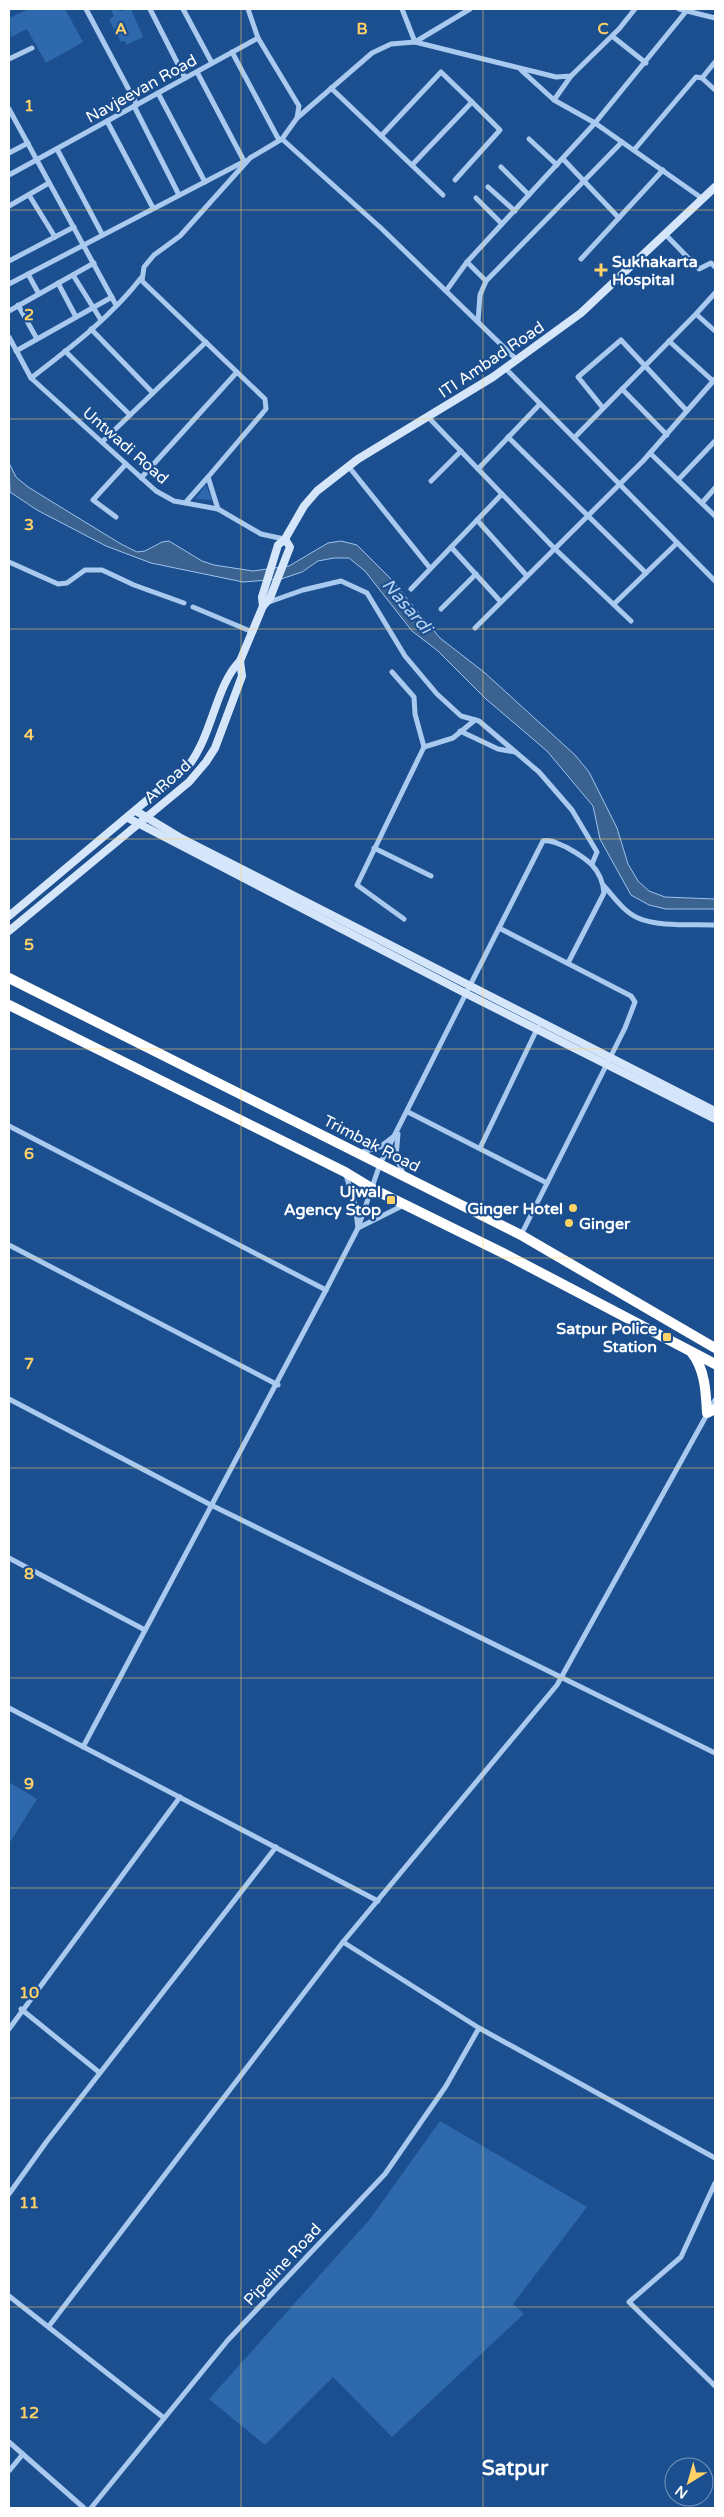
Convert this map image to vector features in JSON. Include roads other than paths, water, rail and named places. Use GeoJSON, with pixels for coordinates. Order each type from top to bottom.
{"type":"FeatureCollection","features":[{"type":"Feature","properties":{"kind":"highway","name":"Trimbak Road"},"geometry":{"type":"LineString","coordinates":[[9,978],[521,1235],[715,1348]]}},
{"type":"Feature","properties":{"kind":"highway"},"geometry":{"type":"LineString","coordinates":[[9,1005],[345,1172],[373,1189],[503,1253],[715,1364]]}},
{"type":"Feature","properties":{"kind":"highway"},"geometry":{"type":"LineString","coordinates":[[703,1340],[715,1342]]}},
{"type":"Feature","properties":{"kind":"highway"},"geometry":{"type":"LineString","coordinates":[[691,1352],[700,1367],[711,1411]]}},
{"type":"Feature","properties":{"kind":"street"},"geometry":{"type":"LineString","coordinates":[[86,9],[136,105],[179,195]]}},
{"type":"Feature","properties":{"kind":"street"},"geometry":{"type":"LineString","coordinates":[[150,9],[185,78]]}},
{"type":"Feature","properties":{"kind":"street"},"geometry":{"type":"LineString","coordinates":[[183,9],[212,63]]}},
{"type":"Feature","properties":{"kind":"street"},"geometry":{"type":"LineString","coordinates":[[248,9],[258,38],[299,106],[297,118]]}},
{"type":"Feature","properties":{"kind":"street"},"geometry":{"type":"LineString","coordinates":[[402,9],[415,42]]}},
{"type":"Feature","properties":{"kind":"street"},"geometry":{"type":"LineString","coordinates":[[415,42],[470,9]]}},
{"type":"Feature","properties":{"kind":"street"},"geometry":{"type":"LineString","coordinates":[[554,100],[572,76],[612,36],[635,9]]}},
{"type":"Feature","properties":{"kind":"street"},"geometry":{"type":"LineString","coordinates":[[679,9],[715,18]]}},
{"type":"Feature","properties":{"kind":"street"},"geometry":{"type":"LineString","coordinates":[[446,291],[467,262],[595,124],[688,10]]}},
{"type":"Feature","properties":{"kind":"street"},"geometry":{"type":"LineString","coordinates":[[612,36],[646,62]]}},
{"type":"Feature","properties":{"kind":"street","name":"Navjeevan Road"},"geometry":{"type":"LineString","coordinates":[[9,175],[258,38]]}},
{"type":"Feature","properties":{"kind":"street"},"geometry":{"type":"LineString","coordinates":[[9,284],[152,208],[244,162],[281,140],[297,118],[331,88],[372,53],[391,44],[415,42],[556,77],[572,76]]}},
{"type":"Feature","properties":{"kind":"street"},"geometry":{"type":"LineString","coordinates":[[9,59],[32,48]]}},
{"type":"Feature","properties":{"kind":"street"},"geometry":{"type":"LineString","coordinates":[[232,52],[281,140],[382,228],[517,360]]}},
{"type":"Feature","properties":{"kind":"street"},"geometry":{"type":"LineString","coordinates":[[702,78],[715,62]]}},
{"type":"Feature","properties":{"kind":"street"},"geometry":{"type":"LineString","coordinates":[[518,68],[554,100],[595,124],[703,199]]}},
{"type":"Feature","properties":{"kind":"street"},"geometry":{"type":"LineString","coordinates":[[197,72],[244,162]]}},
{"type":"Feature","properties":{"kind":"street"},"geometry":{"type":"LineString","coordinates":[[382,136],[441,72],[500,130],[455,180]]}},
{"type":"Feature","properties":{"kind":"street"},"geometry":{"type":"LineString","coordinates":[[634,150],[696,77],[702,78],[715,90]]}},
{"type":"Feature","properties":{"kind":"street"},"geometry":{"type":"LineString","coordinates":[[331,88],[443,195]]}},
{"type":"Feature","properties":{"kind":"street"},"geometry":{"type":"LineString","coordinates":[[158,93],[205,182]]}},
{"type":"Feature","properties":{"kind":"street"},"geometry":{"type":"LineString","coordinates":[[412,165],[472,102]]}},
{"type":"Feature","properties":{"kind":"street"},"geometry":{"type":"LineString","coordinates":[[9,109],[116,305]]}},
{"type":"Feature","properties":{"kind":"street"},"geometry":{"type":"LineString","coordinates":[[107,122],[152,208]]}},
{"type":"Feature","properties":{"kind":"street"},"geometry":{"type":"LineString","coordinates":[[528,139],[557,165]]}},
{"type":"Feature","properties":{"kind":"street"},"geometry":{"type":"LineString","coordinates":[[478,322],[480,295],[486,281],[622,142]]}},
{"type":"Feature","properties":{"kind":"street"},"geometry":{"type":"LineString","coordinates":[[9,153],[28,143]]}},
{"type":"Feature","properties":{"kind":"street"},"geometry":{"type":"LineString","coordinates":[[57,149],[102,234]]}},
{"type":"Feature","properties":{"kind":"street"},"geometry":{"type":"LineString","coordinates":[[186,502],[266,409],[265,399],[142,281],[142,277],[144,267],[154,255],[180,236],[250,158]]}},
{"type":"Feature","properties":{"kind":"street"},"geometry":{"type":"LineString","coordinates":[[563,159],[619,218]]}},
{"type":"Feature","properties":{"kind":"street"},"geometry":{"type":"LineString","coordinates":[[501,167],[529,195]]}},
{"type":"Feature","properties":{"kind":"street"},"geometry":{"type":"LineString","coordinates":[[581,259],[663,170]]}},
{"type":"Feature","properties":{"kind":"street"},"geometry":{"type":"LineString","coordinates":[[9,206],[49,183]]}},
{"type":"Feature","properties":{"kind":"street"},"geometry":{"type":"LineString","coordinates":[[488,186],[515,210]]}},
{"type":"Feature","properties":{"kind":"street","name":"ITI Ambad Road"},"geometry":{"type":"LineString","coordinates":[[266,598],[278,545],[285,539],[304,506],[317,491],[349,467],[517,360],[581,313],[703,199],[714,191]]}},
{"type":"Feature","properties":{"kind":"street"},"geometry":{"type":"LineString","coordinates":[[29,195],[55,237]]}},
{"type":"Feature","properties":{"kind":"street"},"geometry":{"type":"LineString","coordinates":[[476,198],[502,224]]}},
{"type":"Feature","properties":{"kind":"street"},"geometry":{"type":"LineString","coordinates":[[9,261],[74,227]]}},
{"type":"Feature","properties":{"kind":"street"},"geometry":{"type":"LineString","coordinates":[[665,234],[699,269],[711,263],[715,267]]}},
{"type":"Feature","properties":{"kind":"street"},"geometry":{"type":"LineString","coordinates":[[467,262],[486,281]]}},
{"type":"Feature","properties":{"kind":"street"},"geometry":{"type":"LineString","coordinates":[[9,311],[94,263]]}},
{"type":"Feature","properties":{"kind":"street"},"geometry":{"type":"LineString","coordinates":[[28,274],[39,294]]}},
{"type":"Feature","properties":{"kind":"street"},"geometry":{"type":"LineString","coordinates":[[73,275],[101,320]]}},
{"type":"Feature","properties":{"kind":"street"},"geometry":{"type":"LineString","coordinates":[[31,378],[65,352],[101,320],[142,277]]}},
{"type":"Feature","properties":{"kind":"street"},"geometry":{"type":"LineString","coordinates":[[58,283],[76,317]]}},
{"type":"Feature","properties":{"kind":"street"},"geometry":{"type":"LineString","coordinates":[[574,438],[715,293]]}},
{"type":"Feature","properties":{"kind":"street"},"geometry":{"type":"LineString","coordinates":[[16,351],[112,297]]}},
{"type":"Feature","properties":{"kind":"street"},"geometry":{"type":"LineString","coordinates":[[18,305],[37,339]]}},
{"type":"Feature","properties":{"kind":"street"},"geometry":{"type":"LineString","coordinates":[[696,314],[715,331]]}},
{"type":"Feature","properties":{"kind":"street"},"geometry":{"type":"LineString","coordinates":[[91,329],[153,393]]}},
{"type":"Feature","properties":{"kind":"street","name":"Untwadi Road"},"geometry":{"type":"LineString","coordinates":[[9,337],[31,378],[156,491],[174,501],[218,509],[261,534],[285,539]]}},
{"type":"Feature","properties":{"kind":"street"},"geometry":{"type":"LineString","coordinates":[[603,408],[578,377],[621,340],[644,367],[687,411]]}},
{"type":"Feature","properties":{"kind":"street"},"geometry":{"type":"LineString","coordinates":[[475,628],[620,485],[714,380],[669,341]]}},
{"type":"Feature","properties":{"kind":"street"},"geometry":{"type":"LineString","coordinates":[[102,442],[206,342]]}},
{"type":"Feature","properties":{"kind":"street"},"geometry":{"type":"LineString","coordinates":[[65,352],[130,415]]}},
{"type":"Feature","properties":{"kind":"street"},"geometry":{"type":"LineString","coordinates":[[505,368],[715,581]]}},
{"type":"Feature","properties":{"kind":"street"},"geometry":{"type":"LineString","coordinates":[[141,478],[237,372]]}},
{"type":"Feature","properties":{"kind":"street"},"geometry":{"type":"LineString","coordinates":[[622,389],[666,434]]}},
{"type":"Feature","properties":{"kind":"street"},"geometry":{"type":"LineString","coordinates":[[478,469],[540,404]]}},
{"type":"Feature","properties":{"kind":"street"},"geometry":{"type":"LineString","coordinates":[[428,417],[554,548],[631,621]]}},
{"type":"Feature","properties":{"kind":"street"},"geometry":{"type":"LineString","coordinates":[[508,437],[646,573]]}},
{"type":"Feature","properties":{"kind":"street"},"geometry":{"type":"LineString","coordinates":[[678,480],[715,441]]}},
{"type":"Feature","properties":{"kind":"street"},"geometry":{"type":"LineString","coordinates":[[431,481],[461,451]]}},
{"type":"Feature","properties":{"kind":"street"},"geometry":{"type":"LineString","coordinates":[[650,453],[715,516]]}},
{"type":"Feature","properties":{"kind":"street"},"geometry":{"type":"LineString","coordinates":[[116,517],[93,500],[126,464]]}},
{"type":"Feature","properties":{"kind":"street"},"geometry":{"type":"LineString","coordinates":[[349,467],[430,568]]}},
{"type":"Feature","properties":{"kind":"street"},"geometry":{"type":"LineString","coordinates":[[208,477],[218,509]]}},
{"type":"Feature","properties":{"kind":"street"},"geometry":{"type":"LineString","coordinates":[[702,503],[715,488]]}},
{"type":"Feature","properties":{"kind":"street"},"geometry":{"type":"LineString","coordinates":[[411,589],[502,494]]}},
{"type":"Feature","properties":{"kind":"street"},"geometry":{"type":"LineString","coordinates":[[477,520],[527,576]]}},
{"type":"Feature","properties":{"kind":"street"},"geometry":{"type":"LineString","coordinates":[[263,606],[290,547],[285,539]]}},
{"type":"Feature","properties":{"kind":"street"},"geometry":{"type":"LineString","coordinates":[[614,604],[677,543]]}},
{"type":"Feature","properties":{"kind":"street"},"geometry":{"type":"LineString","coordinates":[[451,547],[501,602]]}},
{"type":"Feature","properties":{"kind":"street"},"geometry":{"type":"LineString","coordinates":[[9,562],[58,584],[66,583],[85,570],[102,570],[134,585],[184,603]]}},
{"type":"Feature","properties":{"kind":"street"},"geometry":{"type":"LineString","coordinates":[[441,609],[476,574]]}},
{"type":"Feature","properties":{"kind":"street"},"geometry":{"type":"LineString","coordinates":[[263,606],[281,597],[341,581],[367,593],[405,656],[431,686],[461,716],[475,720],[539,772],[572,810],[598,852],[592,864]]}},
{"type":"Feature","properties":{"kind":"street","name":"A Road"},"geometry":{"type":"LineString","coordinates":[[9,931],[188,782],[210,756],[242,676],[240,661],[250,631],[263,606]]}},
{"type":"Feature","properties":{"kind":"street"},"geometry":{"type":"LineString","coordinates":[[193,607],[250,631]]}},
{"type":"Feature","properties":{"kind":"street"},"geometry":{"type":"LineString","coordinates":[[9,916],[136,812],[189,764],[197,754],[208,730],[230,671],[240,661]]}},
{"type":"Feature","properties":{"kind":"street"},"geometry":{"type":"LineString","coordinates":[[392,672],[414,697],[415,714],[424,747],[357,885],[404,919]]}},
{"type":"Feature","properties":{"kind":"street"},"geometry":{"type":"LineString","coordinates":[[424,747],[452,738],[475,720]]}},
{"type":"Feature","properties":{"kind":"street"},"geometry":{"type":"LineString","coordinates":[[460,732],[498,749],[516,752]]}},
{"type":"Feature","properties":{"kind":"street"},"geometry":{"type":"LineString","coordinates":[[136,812],[469,985],[539,1025],[715,1111]]}},
{"type":"Feature","properties":{"kind":"street"},"geometry":{"type":"LineString","coordinates":[[128,818],[138,825],[465,993],[539,1025]]}},
{"type":"Feature","properties":{"kind":"street"},"geometry":{"type":"LineString","coordinates":[[83,1747],[211,1505],[278,1384],[358,1228],[373,1189],[380,1164],[408,1112],[465,993],[543,841],[556,842],[587,858],[604,885],[618,902],[638,918],[660,922],[715,925]]}},
{"type":"Feature","properties":{"kind":"street"},"geometry":{"type":"LineString","coordinates":[[374,848],[431,876]]}},
{"type":"Feature","properties":{"kind":"street"},"geometry":{"type":"LineString","coordinates":[[568,963],[604,893],[604,885]]}},
{"type":"Feature","properties":{"kind":"street"},"geometry":{"type":"LineString","coordinates":[[499,928],[631,996],[635,1002],[625,1028],[521,1235]]}},
{"type":"Feature","properties":{"kind":"street"},"geometry":{"type":"LineString","coordinates":[[480,1148],[539,1025]]}},
{"type":"Feature","properties":{"kind":"street"},"geometry":{"type":"LineString","coordinates":[[608,1060],[715,1119]]}},
{"type":"Feature","properties":{"kind":"street"},"geometry":{"type":"LineString","coordinates":[[408,1112],[547,1183]]}},
{"type":"Feature","properties":{"kind":"street"},"geometry":{"type":"LineString","coordinates":[[9,1126],[326,1290]]}},
{"type":"Feature","properties":{"kind":"street"},"geometry":{"type":"LineString","coordinates":[[359,1153],[380,1147],[390,1141],[400,1126]]}},
{"type":"Feature","properties":{"kind":"street"},"geometry":{"type":"LineString","coordinates":[[400,1126],[396,1144],[396,1158],[399,1170],[407,1177]]}},
{"type":"Feature","properties":{"kind":"street"},"geometry":{"type":"LineString","coordinates":[[345,1172],[356,1205],[358,1228]]}},
{"type":"Feature","properties":{"kind":"street"},"geometry":{"type":"LineString","coordinates":[[358,1228],[405,1205]]}},
{"type":"Feature","properties":{"kind":"street"},"geometry":{"type":"LineString","coordinates":[[9,1245],[278,1384]]}},
{"type":"Feature","properties":{"kind":"street"},"geometry":{"type":"LineString","coordinates":[[9,1399],[211,1505],[715,1753]]}},
{"type":"Feature","properties":{"kind":"street"},"geometry":{"type":"LineString","coordinates":[[49,2326],[343,1942],[561,1677],[711,1411],[715,1400]]}},
{"type":"Feature","properties":{"kind":"street"},"geometry":{"type":"LineString","coordinates":[[9,1558],[145,1630]]}},
{"type":"Feature","properties":{"kind":"street"},"geometry":{"type":"LineString","coordinates":[[9,1708],[378,1900]]}},
{"type":"Feature","properties":{"kind":"street"},"geometry":{"type":"LineString","coordinates":[[9,2029],[21,2009],[180,1798]]}},
{"type":"Feature","properties":{"kind":"street"},"geometry":{"type":"LineString","coordinates":[[9,2194],[100,2073],[276,1847]]}},
{"type":"Feature","properties":{"kind":"street"},"geometry":{"type":"LineString","coordinates":[[343,1942],[478,2028],[715,2158]]}},
{"type":"Feature","properties":{"kind":"street"},"geometry":{"type":"LineString","coordinates":[[21,2009],[100,2073]]}},
{"type":"Feature","properties":{"kind":"street","name":"Pipeline Road"},"geometry":{"type":"LineString","coordinates":[[92,2508],[228,2340],[385,2174],[446,2086],[478,2028]]}},
{"type":"Feature","properties":{"kind":"street"},"geometry":{"type":"LineString","coordinates":[[715,2183],[681,2257],[629,2302],[715,2386]]}},
{"type":"Feature","properties":{"kind":"street"},"geometry":{"type":"LineString","coordinates":[[9,2304],[11,2297],[164,2418]]}},
{"type":"Feature","properties":{"kind":"street"},"geometry":{"type":"LineString","coordinates":[[9,2442],[84,2508]]}},
{"type":"Feature","properties":{"kind":"street"},"geometry":{"type":"LineString","coordinates":[[9,2471],[22,2454]]}},
{"type":"Feature","properties":{"kind":"water","name":"Nasardi"},"geometry":{"type":"Polygon","coordinates":[[[9,463],[16,477],[28,487],[137,552],[145,551],[162,542],[169,541],[202,561],[214,565],[253,571],[289,566],[328,543],[341,541],[357,545],[389,577],[440,638],[485,673],[575,755],[589,772],[617,828],[628,864],[638,881],[649,891],[665,897],[715,899],[715,909],[666,909],[649,905],[631,895],[600,839],[593,806],[547,751],[486,699],[438,651],[412,631],[365,571],[349,558],[318,561],[302,572],[281,579],[243,582],[151,563],[106,546],[37,510],[10,492],[9,463]]]}},
{"type":"Feature","properties":{"kind":"place","name":"Sukhakarta Hospital"},"geometry":{"type":"Point","coordinates":[601,270]}},
{"type":"Feature","properties":{"kind":"place","name":"Ujwal Agency Stop"},"geometry":{"type":"Point","coordinates":[391,1200]}},
{"type":"Feature","properties":{"kind":"place","name":"Ginger Hotel"},"geometry":{"type":"Point","coordinates":[573,1208]}},
{"type":"Feature","properties":{"kind":"place","name":"Ginger"},"geometry":{"type":"Point","coordinates":[569,1223]}},
{"type":"Feature","properties":{"kind":"place","name":"Satpur Police Station"},"geometry":{"type":"Point","coordinates":[667,1337]}},
{"type":"Feature","properties":{"kind":"district","name":"Satpur"},"geometry":{"type":"Point","coordinates":[515,2468]}}]}
